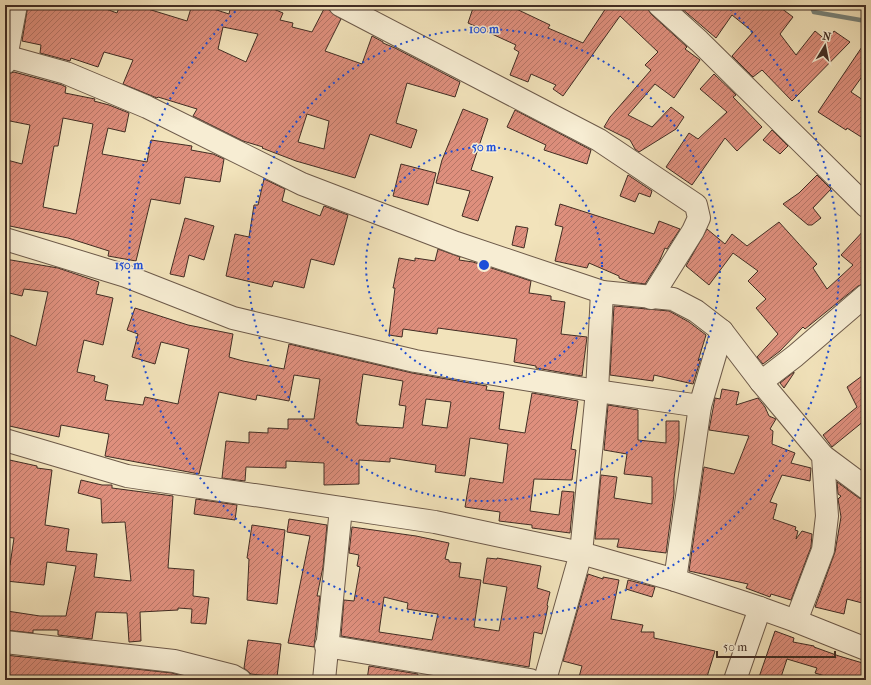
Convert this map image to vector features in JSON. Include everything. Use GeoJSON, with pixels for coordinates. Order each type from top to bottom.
{"type":"FeatureCollection","features":[{"type":"Feature","properties":{"kind":"street"},"geometry":{"type":"LineString","coordinates":[[16,5],[6,58],[66,73],[147,107],[302,184],[456,243],[602,292],[672,299],[696,311],[722,331],[760,382],[823,456],[866,488]]}},
{"type":"Feature","properties":{"kind":"street"},"geometry":{"type":"LineString","coordinates":[[340,5],[598,140],[696,205],[699,218],[693,231],[651,298]]}},
{"type":"Feature","properties":{"kind":"street"},"geometry":{"type":"LineString","coordinates":[[659,5],[700,41],[866,206]]}},
{"type":"Feature","properties":{"kind":"street"},"geometry":{"type":"LineString","coordinates":[[5,240],[126,276],[234,318],[415,361],[597,391],[700,406]]}},
{"type":"Feature","properties":{"kind":"street"},"geometry":{"type":"LineString","coordinates":[[545,680],[581,553],[597,391],[602,292]]}},
{"type":"Feature","properties":{"kind":"street"},"geometry":{"type":"LineString","coordinates":[[760,382],[795,356],[866,296]]}},
{"type":"Feature","properties":{"kind":"street"},"geometry":{"type":"LineString","coordinates":[[675,580],[700,406],[722,331]]}},
{"type":"Feature","properties":{"kind":"street"},"geometry":{"type":"LineString","coordinates":[[5,440],[127,476],[435,522],[581,553],[675,580],[760,608],[866,649]]}},
{"type":"Feature","properties":{"kind":"street"},"geometry":{"type":"LineString","coordinates":[[796,621],[823,550],[827,516],[823,456]]}},
{"type":"Feature","properties":{"kind":"street"},"geometry":{"type":"LineString","coordinates":[[324,680],[326,646],[341,508]]}},
{"type":"Feature","properties":{"kind":"street"},"geometry":{"type":"LineString","coordinates":[[735,680],[760,608]]}},
{"type":"Feature","properties":{"kind":"street"},"geometry":{"type":"LineString","coordinates":[[5,642],[174,671],[233,676],[240,680]]}},
{"type":"Feature","properties":{"kind":"street"},"geometry":{"type":"LineString","coordinates":[[326,646],[530,680]]}},
{"type":"Feature","properties":{"kind":"building"},"geometry":{"type":"Polygon","coordinates":[[[28,5],[95,5],[117,13],[120,5],[135,5],[187,21],[192,5],[201,5],[229,14],[231,5],[264,5],[283,13],[280,20],[293,23],[292,27],[312,32],[325,7],[341,19],[325,51],[362,64],[372,36],[460,82],[455,97],[407,83],[396,123],[417,130],[411,148],[370,134],[355,178],[296,161],[262,148],[263,147],[243,141],[193,116],[197,109],[158,97],[157,98],[123,84],[133,60],[104,52],[98,67],[71,58],[70,61],[40,53],[41,45],[22,41],[28,5]],[[223,27],[218,49],[246,62],[258,34],[223,27]],[[307,114],[298,142],[324,149],[329,121],[307,114]]]}},
{"type":"Feature","properties":{"kind":"building"},"geometry":{"type":"Polygon","coordinates":[[[474,5],[508,5],[550,25],[548,28],[583,43],[608,5],[646,5],[651,14],[687,47],[685,49],[700,60],[674,98],[655,84],[628,115],[652,127],[671,107],[684,117],[676,129],[639,152],[635,149],[630,140],[604,127],[610,117],[651,70],[645,65],[658,52],[620,16],[563,96],[553,89],[556,85],[531,74],[528,82],[510,75],[519,52],[514,49],[516,45],[468,23],[474,5]]]}},
{"type":"Feature","properties":{"kind":"building"},"geometry":{"type":"Polygon","coordinates":[[[683,5],[777,5],[793,17],[780,34],[796,55],[815,31],[827,41],[834,31],[850,42],[792,101],[762,70],[753,77],[732,56],[753,32],[732,15],[716,38],[681,8],[683,5]]]}},
{"type":"Feature","properties":{"kind":"building"},"geometry":{"type":"Polygon","coordinates":[[[866,41],[866,71],[851,92],[866,102],[866,140],[847,128],[846,130],[818,112],[866,41]]]}},
{"type":"Feature","properties":{"kind":"building"},"geometry":{"type":"Polygon","coordinates":[[[14,72],[62,85],[66,87],[65,93],[95,99],[94,101],[129,113],[125,132],[108,128],[102,154],[147,162],[151,140],[192,146],[191,150],[213,154],[224,159],[220,182],[185,177],[180,204],[151,199],[136,261],[108,256],[109,251],[68,238],[5,225],[8,207],[5,207],[5,170],[7,160],[22,164],[30,125],[5,120],[5,75],[14,72]],[[63,118],[58,146],[54,146],[43,207],[76,214],[93,124],[63,118]]]}},
{"type":"Feature","properties":{"kind":"building"},"geometry":{"type":"Polygon","coordinates":[[[714,74],[736,95],[733,97],[762,127],[737,151],[725,138],[692,185],[666,167],[689,133],[698,139],[727,112],[700,89],[714,74]]]}},
{"type":"Feature","properties":{"kind":"building"},"geometry":{"type":"Polygon","coordinates":[[[463,109],[488,119],[471,170],[493,177],[478,221],[462,216],[470,191],[436,183],[442,160],[463,109]]]}},
{"type":"Feature","properties":{"kind":"building"},"geometry":{"type":"Polygon","coordinates":[[[515,110],[591,150],[587,164],[544,150],[546,145],[507,127],[515,110]]]}},
{"type":"Feature","properties":{"kind":"building"},"geometry":{"type":"Polygon","coordinates":[[[772,130],[788,146],[780,154],[763,140],[772,130]]]}},
{"type":"Feature","properties":{"kind":"building"},"geometry":{"type":"Polygon","coordinates":[[[401,164],[436,173],[428,205],[393,196],[401,164]]]}},
{"type":"Feature","properties":{"kind":"building"},"geometry":{"type":"Polygon","coordinates":[[[628,175],[652,191],[650,197],[639,193],[635,202],[620,196],[628,175]]]}},
{"type":"Feature","properties":{"kind":"building"},"geometry":{"type":"Polygon","coordinates":[[[817,175],[831,189],[813,208],[821,218],[812,225],[808,225],[783,204],[799,193],[817,175]]]}},
{"type":"Feature","properties":{"kind":"building"},"geometry":{"type":"Polygon","coordinates":[[[264,179],[285,189],[282,201],[320,216],[324,206],[348,215],[334,265],[311,259],[304,288],[274,281],[272,287],[226,276],[235,234],[249,237],[254,205],[258,205],[264,179]]]}},
{"type":"Feature","properties":{"kind":"building"},"geometry":{"type":"Polygon","coordinates":[[[560,204],[654,234],[659,221],[680,229],[667,249],[665,248],[659,262],[645,284],[630,282],[589,263],[587,268],[555,261],[563,227],[555,225],[560,204]]]}},
{"type":"Feature","properties":{"kind":"building"},"geometry":{"type":"Polygon","coordinates":[[[185,218],[214,226],[204,260],[189,255],[184,277],[170,274],[185,218]]]}},
{"type":"Feature","properties":{"kind":"building"},"geometry":{"type":"Polygon","coordinates":[[[779,222],[817,264],[813,268],[827,289],[853,265],[841,255],[866,228],[866,283],[858,286],[805,329],[803,327],[780,351],[763,364],[757,357],[778,334],[756,308],[766,299],[748,281],[758,271],[733,253],[709,285],[686,266],[707,229],[725,244],[732,234],[747,246],[779,222]]]}},
{"type":"Feature","properties":{"kind":"building"},"geometry":{"type":"Polygon","coordinates":[[[516,226],[528,228],[524,248],[512,245],[516,226]]]}},
{"type":"Feature","properties":{"kind":"building"},"geometry":{"type":"Polygon","coordinates":[[[438,249],[460,257],[459,260],[473,262],[531,281],[529,293],[551,296],[551,300],[565,302],[561,334],[587,337],[582,376],[536,368],[536,366],[514,362],[517,339],[438,328],[437,334],[403,329],[402,337],[389,335],[395,288],[393,288],[399,258],[415,261],[415,258],[435,261],[438,249]]]}},
{"type":"Feature","properties":{"kind":"building"},"geometry":{"type":"Polygon","coordinates":[[[5,259],[58,268],[99,282],[96,294],[113,298],[103,345],[84,340],[77,372],[95,376],[94,381],[108,385],[105,400],[143,405],[145,397],[178,404],[189,349],[161,342],[155,364],[132,357],[138,334],[127,330],[135,308],[188,325],[233,334],[229,357],[243,361],[284,369],[289,344],[412,373],[487,386],[486,390],[504,392],[499,429],[525,433],[532,393],[578,401],[571,449],[576,450],[572,480],[534,479],[530,511],[559,515],[562,491],[574,492],[570,533],[532,528],[532,525],[499,521],[500,512],[465,507],[470,478],[503,483],[508,444],[470,438],[465,476],[435,472],[436,465],[390,458],[390,462],[359,460],[359,484],[324,485],[324,463],[286,461],[286,468],[246,467],[245,481],[222,478],[226,441],[249,443],[249,432],[268,433],[268,428],[288,429],[288,419],[314,419],[320,379],[294,375],[289,401],[257,395],[256,400],[219,392],[199,474],[105,456],[109,434],[61,425],[59,437],[5,425],[5,333],[36,346],[48,292],[24,289],[22,296],[5,292],[5,259]],[[363,374],[356,423],[358,423],[358,425],[403,428],[406,406],[399,405],[403,381],[363,374]],[[426,399],[422,425],[447,428],[451,402],[426,399]]]}},
{"type":"Feature","properties":{"kind":"building"},"geometry":{"type":"Polygon","coordinates":[[[614,306],[669,311],[689,322],[706,335],[693,384],[654,375],[653,381],[610,375],[614,306]]]}},
{"type":"Feature","properties":{"kind":"building"},"geometry":{"type":"Polygon","coordinates":[[[794,373],[784,388],[780,383],[794,373]]]}},
{"type":"Feature","properties":{"kind":"building"},"geometry":{"type":"Polygon","coordinates":[[[866,373],[866,424],[864,421],[832,447],[823,435],[857,407],[847,387],[866,373]]]}},
{"type":"Feature","properties":{"kind":"building"},"geometry":{"type":"Polygon","coordinates":[[[722,389],[739,392],[736,405],[758,398],[765,407],[769,416],[776,419],[770,429],[773,431],[772,444],[795,453],[791,463],[811,468],[810,481],[782,475],[770,502],[777,504],[773,519],[796,527],[795,530],[798,531],[796,539],[802,531],[812,534],[811,547],[791,600],[771,594],[770,597],[746,588],[748,584],[689,571],[704,467],[734,474],[749,436],[709,430],[715,398],[720,399],[722,389]]]}},
{"type":"Feature","properties":{"kind":"building"},"geometry":{"type":"Polygon","coordinates":[[[608,405],[638,410],[638,440],[666,443],[666,421],[679,421],[679,440],[674,479],[674,494],[666,553],[617,547],[619,539],[595,539],[601,475],[617,477],[614,498],[652,504],[652,477],[624,474],[627,454],[604,450],[608,405]]]}},
{"type":"Feature","properties":{"kind":"building"},"geometry":{"type":"Polygon","coordinates":[[[5,459],[37,466],[37,468],[52,470],[45,525],[69,529],[66,551],[97,554],[94,577],[131,581],[125,522],[102,523],[101,499],[78,493],[81,480],[102,485],[112,485],[112,488],[173,496],[168,568],[194,570],[193,596],[209,598],[206,624],[191,623],[192,609],[178,608],[178,610],[140,612],[141,641],[129,642],[127,613],[96,612],[92,639],[58,635],[58,630],[33,630],[33,633],[5,630],[7,611],[40,616],[66,616],[76,566],[47,562],[44,585],[6,581],[14,538],[5,537],[5,459]]]}},
{"type":"Feature","properties":{"kind":"building"},"geometry":{"type":"Polygon","coordinates":[[[837,482],[859,498],[866,500],[866,604],[847,599],[844,614],[815,607],[835,552],[841,517],[838,499],[841,496],[838,494],[837,482]]]}},
{"type":"Feature","properties":{"kind":"building"},"geometry":{"type":"Polygon","coordinates":[[[196,499],[237,505],[235,520],[194,514],[196,499]]]}},
{"type":"Feature","properties":{"kind":"building"},"geometry":{"type":"Polygon","coordinates":[[[289,519],[327,525],[323,567],[317,596],[320,596],[314,647],[288,643],[310,536],[287,532],[289,519]]]}},
{"type":"Feature","properties":{"kind":"building"},"geometry":{"type":"Polygon","coordinates":[[[252,525],[285,530],[277,604],[247,600],[249,559],[247,558],[252,525]]]}},
{"type":"Feature","properties":{"kind":"building"},"geometry":{"type":"Polygon","coordinates":[[[352,527],[416,536],[449,543],[445,559],[449,560],[449,562],[461,563],[459,577],[481,580],[474,627],[499,631],[507,587],[483,583],[487,558],[497,558],[541,566],[537,588],[550,592],[542,634],[534,632],[529,667],[341,636],[344,600],[354,601],[360,567],[357,566],[359,555],[349,553],[352,527]],[[384,597],[379,632],[432,640],[438,614],[407,609],[408,603],[384,597]]]}},
{"type":"Feature","properties":{"kind":"building"},"geometry":{"type":"Polygon","coordinates":[[[588,574],[603,579],[603,577],[619,580],[611,619],[643,625],[641,632],[654,632],[654,638],[715,651],[706,680],[591,680],[579,677],[582,666],[563,661],[588,574]]]}},
{"type":"Feature","properties":{"kind":"building"},"geometry":{"type":"Polygon","coordinates":[[[628,580],[655,587],[652,597],[626,589],[628,580]]]}},
{"type":"Feature","properties":{"kind":"building"},"geometry":{"type":"Polygon","coordinates":[[[775,631],[794,638],[793,642],[814,646],[839,656],[866,664],[862,680],[838,680],[815,673],[817,668],[787,659],[780,680],[758,680],[775,631]]]}},
{"type":"Feature","properties":{"kind":"building"},"geometry":{"type":"Polygon","coordinates":[[[248,640],[281,644],[277,677],[251,674],[244,668],[248,640]]]}},
{"type":"Feature","properties":{"kind":"building"},"geometry":{"type":"Polygon","coordinates":[[[5,655],[172,673],[182,676],[181,680],[21,680],[21,676],[5,675],[5,655]]]}},
{"type":"Feature","properties":{"kind":"building"},"geometry":{"type":"Polygon","coordinates":[[[369,666],[418,674],[416,680],[367,680],[369,666]]]}},
{"type":"Feature","properties":{"kind":"waterway"},"geometry":{"type":"LineString","coordinates":[[811,5],[814,12],[866,21]]}}]}
